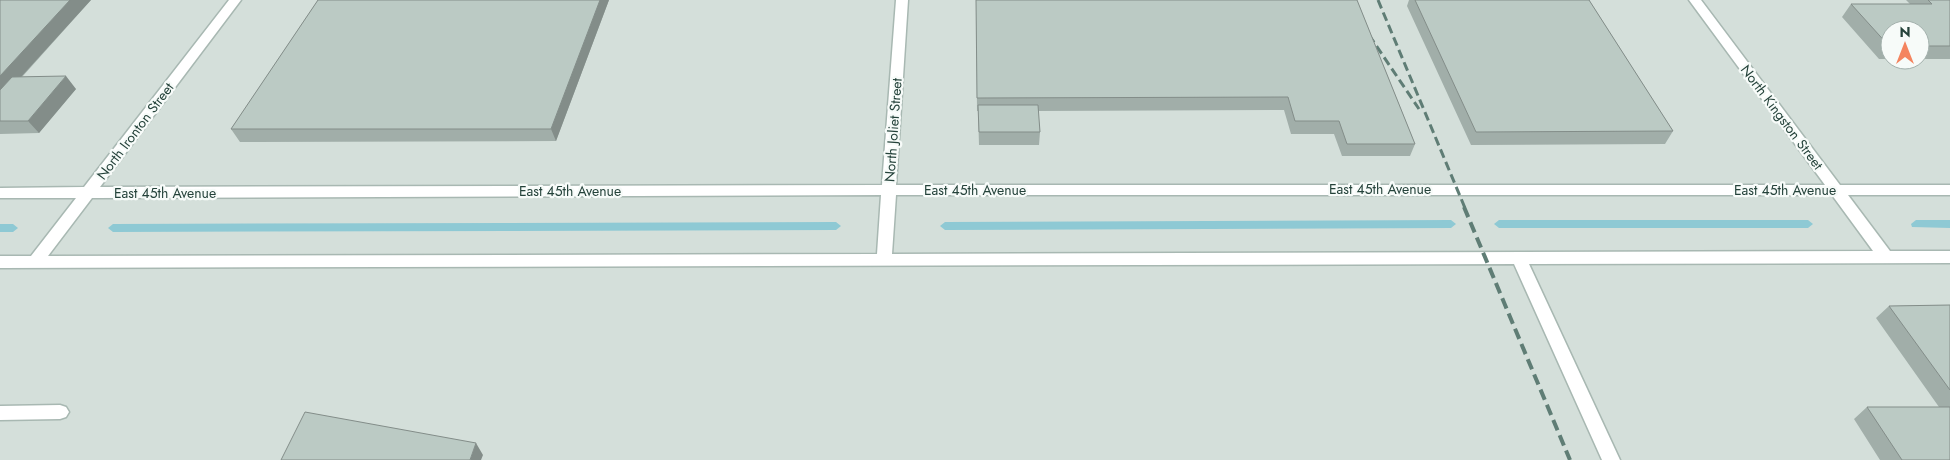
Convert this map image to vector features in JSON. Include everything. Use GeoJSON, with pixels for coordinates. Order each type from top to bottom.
{"type":"FeatureCollection","features":[{"type":"Feature","properties":{"kind":"street","name":"North Ironton Street"},"geometry":{"type":"LineString","coordinates":[[35,262],[235,0]]}},
{"type":"Feature","properties":{"kind":"street","name":"North Joliet Street"},"geometry":{"type":"LineString","coordinates":[[884,260],[902,0]]}},
{"type":"Feature","properties":{"kind":"street","name":"North Kingston Street"},"geometry":{"type":"LineString","coordinates":[[1695,0],[1886,257]]}},
{"type":"Feature","properties":{"kind":"street","name":"East 45th Avenue"},"geometry":{"type":"LineString","coordinates":[[0,193],[888,190],[1950,190]]}},
{"type":"Feature","properties":{"kind":"street"},"geometry":{"type":"LineString","coordinates":[[0,262],[1950,257]]}},
{"type":"Feature","properties":{"kind":"street"},"geometry":{"type":"LineString","coordinates":[[1519,258],[1611,460]]}},
{"type":"Feature","properties":{"kind":"street"},"geometry":{"type":"LineString","coordinates":[[0,413],[60,412]]}},
{"type":"Feature","properties":{"kind":"shaded area"},"geometry":{"type":"Polygon","coordinates":[[[0,0],[1950,0],[1950,460],[0,460],[0,0]]]}},
{"type":"Feature","properties":{"kind":"building"},"geometry":{"type":"Polygon","coordinates":[[[0,0],[70,0],[0,76],[0,0]]]}},
{"type":"Feature","properties":{"kind":"building"},"geometry":{"type":"Polygon","coordinates":[[[318,0],[600,0],[551,129],[231,129],[318,0]]]}},
{"type":"Feature","properties":{"kind":"building"},"geometry":{"type":"Polygon","coordinates":[[[976,0],[1357,0],[1415,144],[1347,144],[1339,121],[1295,121],[1288,97],[977,98],[976,0]]]}},
{"type":"Feature","properties":{"kind":"building"},"geometry":{"type":"Polygon","coordinates":[[[1415,0],[1589,0],[1673,131],[1476,132],[1415,0]]]}},
{"type":"Feature","properties":{"kind":"building"},"geometry":{"type":"Polygon","coordinates":[[[1928,0],[1950,0],[1950,46],[1930,46],[1930,20],[1880,20],[1880,36],[1851,4],[1932,4],[1928,0]]]}},
{"type":"Feature","properties":{"kind":"building"},"geometry":{"type":"Polygon","coordinates":[[[66,76],[28,121],[0,121],[0,90],[12,77],[66,76]]]}},
{"type":"Feature","properties":{"kind":"building"},"geometry":{"type":"Polygon","coordinates":[[[978,105],[1038,105],[1040,132],[979,132],[978,105]]]}},
{"type":"Feature","properties":{"kind":"building"},"geometry":{"type":"Polygon","coordinates":[[[1950,305],[1950,390],[1889,306],[1950,305]]]}},
{"type":"Feature","properties":{"kind":"building"},"geometry":{"type":"Polygon","coordinates":[[[1867,407],[1950,407],[1950,460],[1902,460],[1867,407]]]}},
{"type":"Feature","properties":{"kind":"building"},"geometry":{"type":"Polygon","coordinates":[[[305,412],[476,443],[470,460],[281,460],[305,412]]]}},
{"type":"Feature","properties":{"kind":"waterway"},"geometry":{"type":"LineString","coordinates":[[945,226],[1451,224]]}},
{"type":"Feature","properties":{"kind":"waterway"},"geometry":{"type":"LineString","coordinates":[[1499,224],[1808,224]]}},
{"type":"Feature","properties":{"kind":"waterway"},"geometry":{"type":"LineString","coordinates":[[1916,224],[1950,224]]}},
{"type":"Feature","properties":{"kind":"waterway"},"geometry":{"type":"LineString","coordinates":[[113,228],[836,226]]}},
{"type":"Feature","properties":{"kind":"waterway"},"geometry":{"type":"LineString","coordinates":[[0,228],[13,228]]}},
{"type":"Feature","properties":{"kind":"railway"},"geometry":{"type":"LineString","coordinates":[[1378,0],[1465,208]]}},
{"type":"Feature","properties":{"kind":"railway"},"geometry":{"type":"LineString","coordinates":[[1369,35],[1419,109]]}},
{"type":"Feature","properties":{"kind":"railway"},"geometry":{"type":"LineString","coordinates":[[1464,207],[1570,460]]}}]}
